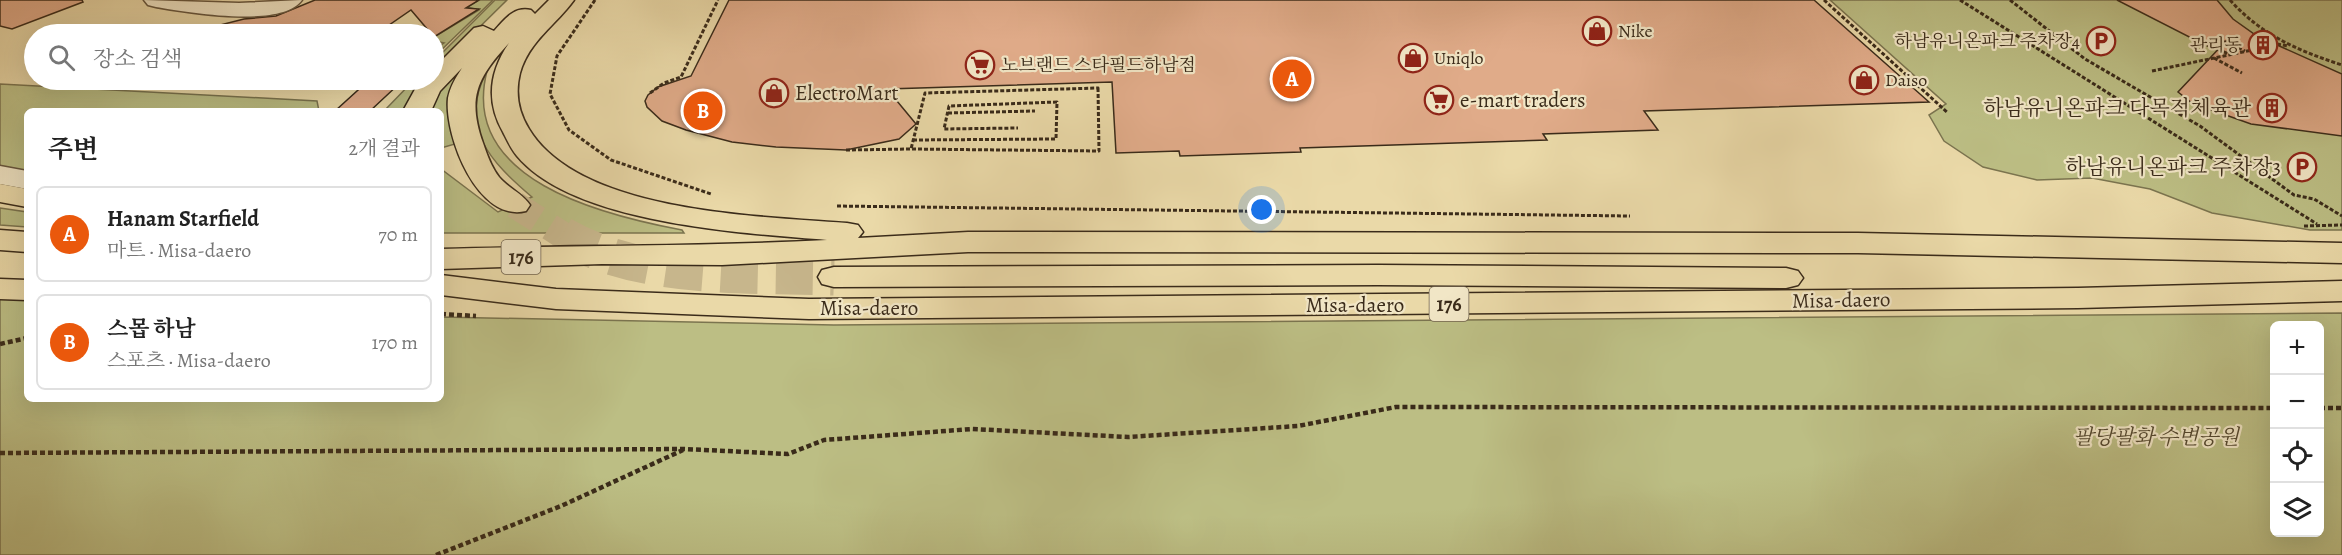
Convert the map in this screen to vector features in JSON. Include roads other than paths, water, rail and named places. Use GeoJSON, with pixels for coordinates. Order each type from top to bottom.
{"type":"FeatureCollection","features":[{"type":"Feature","properties":{"kind":"main road"},"geometry":{"type":"LineString","coordinates":[[444,71],[516,0]]}},
{"type":"Feature","properties":{"kind":"main road"},"geometry":{"type":"LineString","coordinates":[[514,205],[489,183],[470,145],[463,118],[463,90],[476,67],[536,0]]}},
{"type":"Feature","properties":{"kind":"main road"},"geometry":{"type":"LineString","coordinates":[[562,0],[515,53],[505,80],[504,105],[513,133],[533,156],[558,177],[612,198],[658,211],[699,218],[968,242]]}},
{"type":"Feature","properties":{"kind":"main road"},"geometry":{"type":"LineString","coordinates":[[418,108],[427,90]]}},
{"type":"Feature","properties":{"kind":"main road"},"geometry":{"type":"LineString","coordinates":[[0,193],[24,197]]}},
{"type":"Feature","properties":{"kind":"main road"},"geometry":{"type":"LineString","coordinates":[[0,240],[24,242]]}},
{"type":"Feature","properties":{"kind":"main road","name":"176"},"geometry":{"type":"LineString","coordinates":[[444,259],[602,254],[722,255],[968,242],[1846,243],[2342,253]]}},
{"type":"Feature","properties":{"kind":"main road"},"geometry":{"type":"LineString","coordinates":[[444,244],[602,254]]}},
{"type":"Feature","properties":{"kind":"main road"},"geometry":{"type":"LineString","coordinates":[[0,256],[24,258]]}},
{"type":"Feature","properties":{"kind":"main road"},"geometry":{"type":"LineString","coordinates":[[834,277],[1390,275],[2160,281],[2342,291]]}},
{"type":"Feature","properties":{"kind":"main road","name":"Misa-daero"},"geometry":{"type":"LineString","coordinates":[[444,285],[556,299],[821,309],[2006,298],[2342,291]]}},
{"type":"Feature","properties":{"kind":"main road"},"geometry":{"type":"LineString","coordinates":[[0,289],[24,290]]}},
{"type":"Feature","properties":{"kind":"main road"},"geometry":{"type":"LineString","coordinates":[[444,297],[556,299]]}},
{"type":"Feature","properties":{"kind":"lane"},"geometry":{"type":"LineString","coordinates":[[156,0],[243,12],[290,0]]}},
{"type":"Feature","properties":{"kind":"lane"},"geometry":{"type":"LineString","coordinates":[[0,175],[24,179]]}},
{"type":"Feature","properties":{"kind":"tunnel"},"geometry":{"type":"LineString","coordinates":[[515,205],[564,236]]}},
{"type":"Feature","properties":{"kind":"tunnel"},"geometry":{"type":"LineString","coordinates":[[564,236],[593,250],[626,261],[660,268],[730,275],[834,277]]}},
{"type":"Feature","properties":{"kind":"place","name":"Nike"},"geometry":{"type":"Point","coordinates":[1597,31]}},
{"type":"Feature","properties":{"kind":"place","name":"하남유니온파크 주차장4"},"geometry":{"type":"Point","coordinates":[2101,41]}},
{"type":"Feature","properties":{"kind":"place","name":"관리동"},"geometry":{"type":"Point","coordinates":[2263,45]}},
{"type":"Feature","properties":{"kind":"place","name":"Uniqlo"},"geometry":{"type":"Point","coordinates":[1413,58]}},
{"type":"Feature","properties":{"kind":"place","name":"노브랜드 스타필드하남점"},"geometry":{"type":"Point","coordinates":[980,65]}},
{"type":"Feature","properties":{"kind":"place","name":"Hanam Starfield"},"geometry":{"type":"Point","coordinates":[1292,79]}},
{"type":"Feature","properties":{"kind":"place","name":"Daiso"},"geometry":{"type":"Point","coordinates":[1864,80]}},
{"type":"Feature","properties":{"kind":"place","name":"ElectroMart"},"geometry":{"type":"Point","coordinates":[774,93]}},
{"type":"Feature","properties":{"kind":"place","name":"e-mart traders"},"geometry":{"type":"Point","coordinates":[1439,100]}},
{"type":"Feature","properties":{"kind":"place","name":"하남유니온파크 다목적체육관"},"geometry":{"type":"Point","coordinates":[2272,108]}},
{"type":"Feature","properties":{"kind":"place","name":"스몹 하남"},"geometry":{"type":"Point","coordinates":[703,111]}},
{"type":"Feature","properties":{"kind":"place","name":"하남유니온파크 주차장3"},"geometry":{"type":"Point","coordinates":[2302,167]}},
{"type":"Feature","properties":{"kind":"park label","name":"팔당팔화 수변공원"},"geometry":{"type":"Point","coordinates":[2156,437]}}]}
